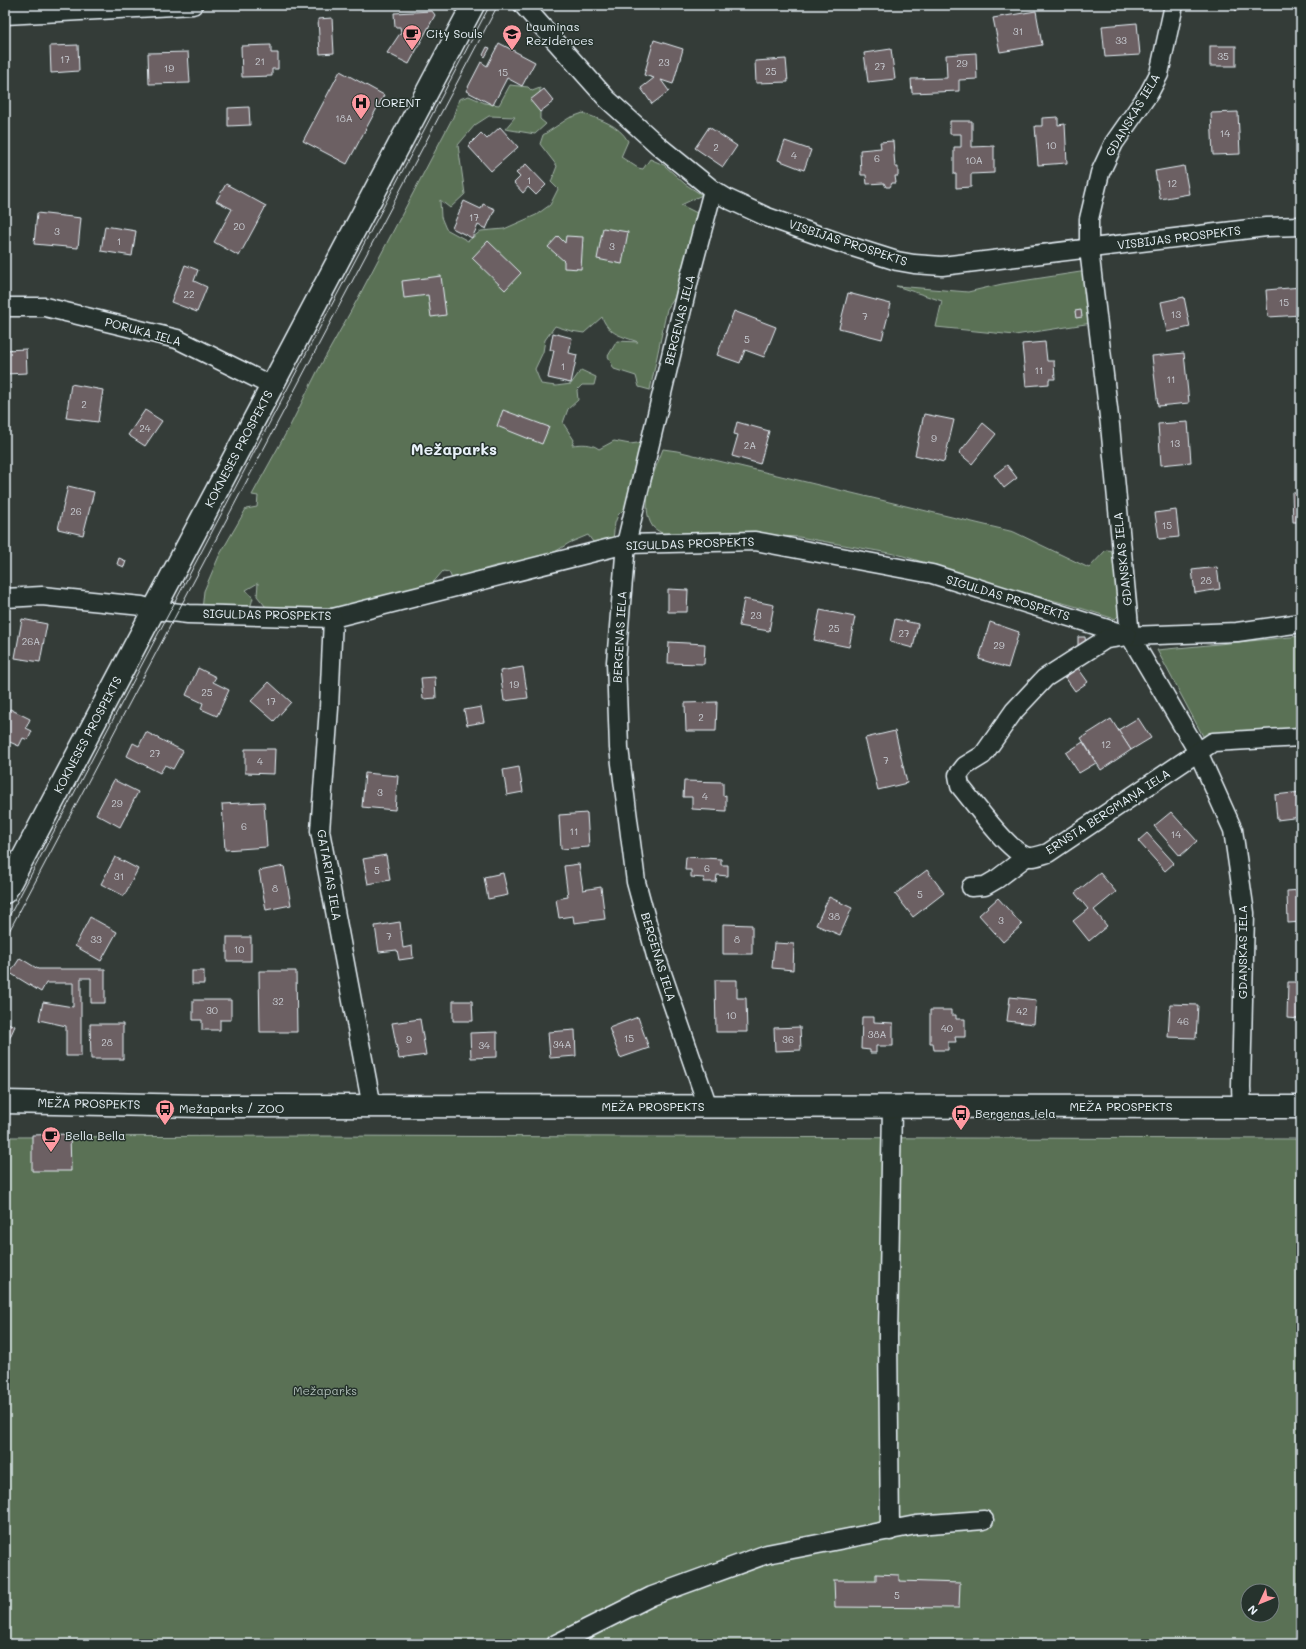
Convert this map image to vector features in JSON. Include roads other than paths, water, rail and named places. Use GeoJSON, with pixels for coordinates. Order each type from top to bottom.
{"type":"FeatureCollection","features":[{"type":"Feature","properties":{"kind":"street"},"geometry":{"type":"LineString","coordinates":[[5,15],[193,5]]}},
{"type":"Feature","properties":{"kind":"street","name":"KOKNESES PROSPEKTS"},"geometry":{"type":"LineString","coordinates":[[5,892],[473,5]]}},
{"type":"Feature","properties":{"kind":"street","name":"VISBIJAS PROSPEKTS"},"geometry":{"type":"LineString","coordinates":[[523,5],[607,99],[660,147],[713,190],[750,209],[816,235],[890,258],[914,264],[942,266],[1266,227],[1301,226]]}},
{"type":"Feature","properties":{"kind":"street","name":"GDAŅSKAS IELA"},"geometry":{"type":"LineString","coordinates":[[1174,5],[1159,74],[1149,93],[1114,143],[1100,173],[1089,219],[1089,249],[1110,425],[1130,636],[1198,752],[1233,830],[1245,913],[1241,1087],[1242,1107]]}},
{"type":"Feature","properties":{"kind":"street","name":"BERGENAS IELA"},"geometry":{"type":"LineString","coordinates":[[708,1107],[656,956],[636,882],[618,741],[616,662],[626,544],[713,190]]}},
{"type":"Feature","properties":{"kind":"street","name":"PORUKA IELA"},"geometry":{"type":"LineString","coordinates":[[5,307],[45,307],[177,339],[272,386]]}},
{"type":"Feature","properties":{"kind":"street","name":"SIGULDAS PROSPEKTS"},"geometry":{"type":"LineString","coordinates":[[5,598],[42,596],[142,606],[155,610],[188,614],[333,618],[626,544],[755,540],[932,574],[1130,636],[1237,632],[1301,623]]}},
{"type":"Feature","properties":{"kind":"street","name":"GATARTAS IELA"},"geometry":{"type":"LineString","coordinates":[[333,618],[329,715],[320,830],[372,1107]]}},
{"type":"Feature","properties":{"kind":"street"},"geometry":{"type":"LineString","coordinates":[[971,887],[985,886],[997,879],[1026,857],[1012,849],[960,786],[958,775],[966,766],[983,755],[1014,711],[1045,678],[1106,638],[1130,636]]}},
{"type":"Feature","properties":{"kind":"street","name":"ERNSTA BERGMAŅA IELA"},"geometry":{"type":"LineString","coordinates":[[1026,857],[1036,857],[1048,852],[1213,742],[1301,737]]}},
{"type":"Feature","properties":{"kind":"street","name":"MEŽA PROSPEKTS"},"geometry":{"type":"LineString","coordinates":[[5,1102],[202,1106],[372,1107],[1301,1107]]}},
{"type":"Feature","properties":{"kind":"street"},"geometry":{"type":"LineString","coordinates":[[890,1531],[888,1337],[892,1107]]}},
{"type":"Feature","properties":{"kind":"street"},"geometry":{"type":"LineString","coordinates":[[556,1644],[652,1596],[767,1554],[916,1525],[984,1520]]}},
{"type":"Feature","properties":{"kind":"tram line"},"geometry":{"type":"LineString","coordinates":[[5,924],[490,5]]}},
{"type":"Feature","properties":{"kind":"tram line"},"geometry":{"type":"LineString","coordinates":[[5,939],[498,5]]}},
{"type":"Feature","properties":{"kind":"place","name":"City Souls"},"geometry":{"type":"Point","coordinates":[412,51]}},
{"type":"Feature","properties":{"kind":"place","name":"Laumiņas Rezidences"},"geometry":{"type":"Point","coordinates":[512,51]}},
{"type":"Feature","properties":{"kind":"place","name":"LORENT"},"geometry":{"type":"Point","coordinates":[361,120]}},
{"type":"Feature","properties":{"kind":"place","name":"Mežaparks / ZOO"},"geometry":{"type":"Point","coordinates":[165,1126]}},
{"type":"Feature","properties":{"kind":"place","name":"Bergenas iela"},"geometry":{"type":"Point","coordinates":[961,1131]}},
{"type":"Feature","properties":{"kind":"place","name":"Bella Bella"},"geometry":{"type":"Point","coordinates":[51,1153]}},
{"type":"Feature","properties":{"kind":"district","name":"Mežaparks"},"geometry":{"type":"Point","coordinates":[454,449]}}]}
